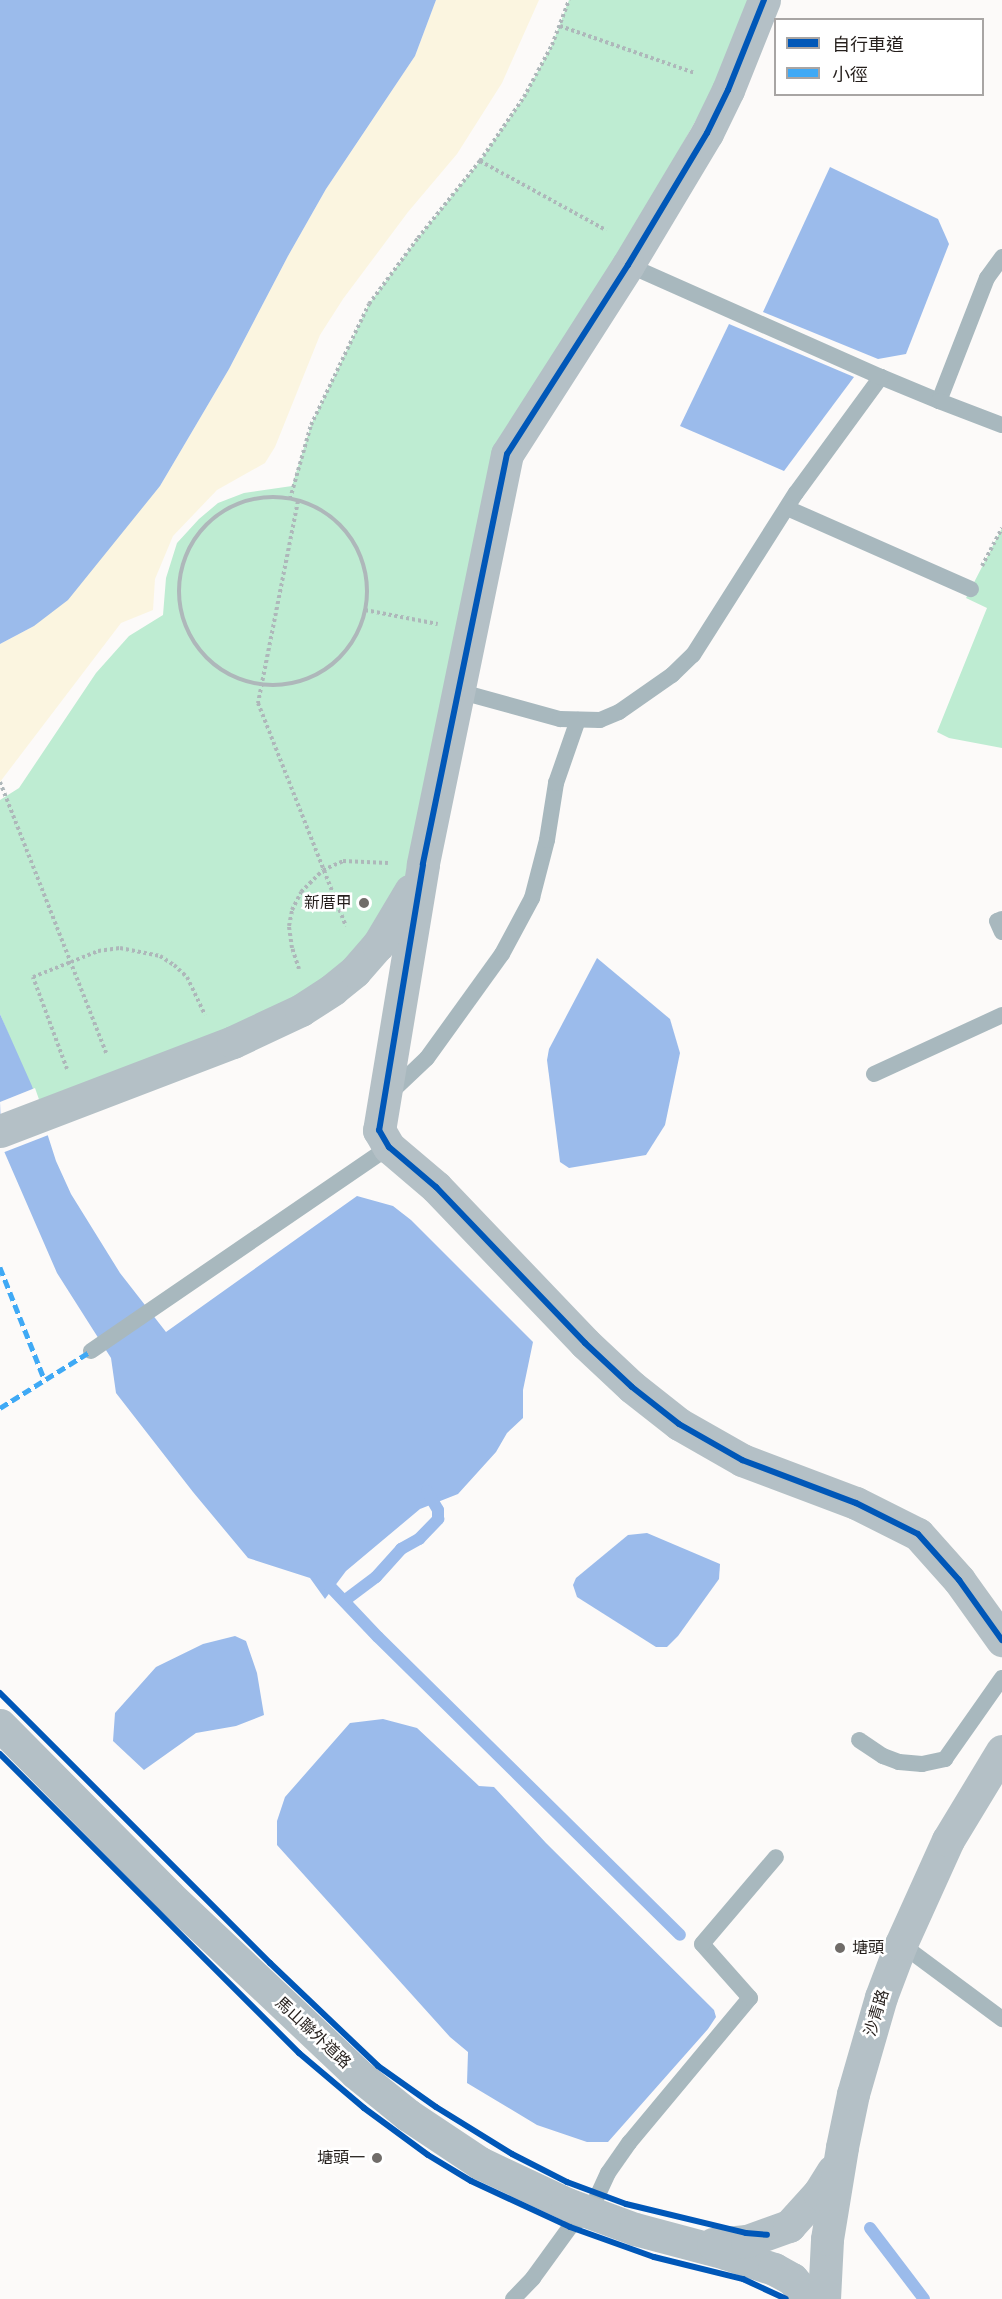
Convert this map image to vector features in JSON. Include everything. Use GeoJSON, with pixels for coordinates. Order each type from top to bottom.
{"type":"FeatureCollection","features":[{"type":"Feature","properties":{"kind":"street"},"geometry":{"type":"LineString","coordinates":[[0,1131],[242,1038],[302,1010],[326,995],[355,971],[378,945],[410,864],[459,691],[507,454],[628,266],[707,133],[728,90],[764,0]]}},
{"type":"Feature","properties":{"kind":"street"},"geometry":{"type":"LineString","coordinates":[[410,864],[379,1130],[389,1147],[436,1188],[585,1343],[632,1387],[679,1424],[742,1460],[866,1508],[918,1534],[959,1580],[1002,1640]]}},
{"type":"Feature","properties":{"kind":"street","name":"馬山聯外道路"},"geometry":{"type":"LineString","coordinates":[[0,1725],[169,1896],[356,2073],[408,2115],[480,2163],[590,2212],[774,2269],[792,2279],[810,2299]]}},
{"type":"Feature","properties":{"kind":"street","name":"沙青路"},"geometry":{"type":"LineString","coordinates":[[824,2299],[827,2239],[842,2147],[853,2094],[881,1997],[901,1944],[948,1840],[1002,1751]]}},
{"type":"Feature","properties":{"kind":"street"},"geometry":{"type":"LineString","coordinates":[[691,2245],[747,2241],[789,2226],[805,2210],[831,2176],[842,2147]]}},
{"type":"Feature","properties":{"kind":"lane"},"geometry":{"type":"LineString","coordinates":[[939,401],[987,278],[1002,257]]}},
{"type":"Feature","properties":{"kind":"lane"},"geometry":{"type":"LineString","coordinates":[[628,266],[881,377],[1002,425]]}},
{"type":"Feature","properties":{"kind":"lane"},"geometry":{"type":"LineString","coordinates":[[459,691],[560,719],[600,720],[619,712],[672,675],[693,655],[787,508],[881,377]]}},
{"type":"Feature","properties":{"kind":"lane"},"geometry":{"type":"LineString","coordinates":[[787,508],[971,589]]}},
{"type":"Feature","properties":{"kind":"lane"},"geometry":{"type":"LineString","coordinates":[[383,1100],[427,1058],[502,954],[532,898],[547,840],[556,783],[578,720]]}},
{"type":"Feature","properties":{"kind":"lane"},"geometry":{"type":"LineString","coordinates":[[1002,919],[997,921],[1002,932]]}},
{"type":"Feature","properties":{"kind":"lane"},"geometry":{"type":"LineString","coordinates":[[874,1074],[1002,1015]]}},
{"type":"Feature","properties":{"kind":"lane"},"geometry":{"type":"LineString","coordinates":[[91,1351],[160,1306],[389,1147]]}},
{"type":"Feature","properties":{"kind":"lane"},"geometry":{"type":"LineString","coordinates":[[859,1740],[883,1756],[899,1762],[922,1764],[945,1759],[1002,1677]]}},
{"type":"Feature","properties":{"kind":"lane"},"geometry":{"type":"LineString","coordinates":[[513,2299],[533,2278],[570,2227],[590,2212],[608,2173],[629,2143],[750,1998],[702,1944],[776,1857]]}},
{"type":"Feature","properties":{"kind":"lane"},"geometry":{"type":"LineString","coordinates":[[901,1944],[1002,2019]]}},
{"type":"Feature","properties":{"kind":"path"},"geometry":{"type":"LineString","coordinates":[[290,499],[311,425],[369,304],[480,161],[524,97],[560,26],[569,0]]}},
{"type":"Feature","properties":{"kind":"path"},"geometry":{"type":"LineString","coordinates":[[560,26],[701,75]]}},
{"type":"Feature","properties":{"kind":"path"},"geometry":{"type":"LineString","coordinates":[[480,161],[614,234]]}},
{"type":"Feature","properties":{"kind":"path"},"geometry":{"type":"LineString","coordinates":[[279,496],[298,501],[309,504],[336,520],[356,545],[366,574],[365,610],[357,634],[338,659],[312,676],[282,684],[251,683],[222,671],[199,650],[184,623],[178,592],[183,562],[197,534],[220,513],[248,500],[279,496]]}},
{"type":"Feature","properties":{"kind":"path"},"geometry":{"type":"LineString","coordinates":[[298,501],[258,703],[346,929]]}},
{"type":"Feature","properties":{"kind":"path"},"geometry":{"type":"LineString","coordinates":[[971,589],[1002,528]]}},
{"type":"Feature","properties":{"kind":"path"},"geometry":{"type":"LineString","coordinates":[[365,610],[445,625]]}},
{"type":"Feature","properties":{"kind":"path"},"geometry":{"type":"LineString","coordinates":[[0,782],[107,1055]]}},
{"type":"Feature","properties":{"kind":"path"},"geometry":{"type":"LineString","coordinates":[[300,972],[292,948],[289,926],[292,910],[301,892],[323,870],[343,861],[410,864]]}},
{"type":"Feature","properties":{"kind":"path"},"geometry":{"type":"LineString","coordinates":[[68,1070],[33,977],[98,951],[120,948],[160,956],[174,965],[187,978],[205,1017]]}},
{"type":"Feature","properties":{"kind":"green space"},"geometry":{"type":"Polygon","coordinates":[[[569,0],[764,0],[507,454],[423,865],[355,971],[42,1115],[0,1014],[0,800],[19,788],[96,673],[129,636],[163,615],[166,578],[177,543],[199,519],[218,503],[244,493],[292,486],[311,425],[369,304],[480,161],[524,97],[552,45],[569,0]]]}},
{"type":"Feature","properties":{"kind":"green space"},"geometry":{"type":"Polygon","coordinates":[[[1002,528],[1002,748],[949,738],[937,732],[987,608],[966,598],[1002,528]]]}},
{"type":"Feature","properties":{"kind":"sand"},"geometry":{"type":"Polygon","coordinates":[[[436,0],[539,0],[502,83],[457,154],[408,212],[343,299],[320,335],[275,447],[265,463],[217,490],[173,536],[155,579],[153,610],[121,623],[0,782],[0,644],[34,626],[160,486],[229,369],[326,189],[415,56],[436,0]]]}},
{"type":"Feature","properties":{"kind":"water"},"geometry":{"type":"Polygon","coordinates":[[[0,0],[436,0],[415,56],[326,189],[229,369],[160,486],[68,600],[34,626],[0,644],[0,0]]]}},
{"type":"Feature","properties":{"kind":"water"},"geometry":{"type":"Polygon","coordinates":[[[830,167],[938,219],[949,244],[906,354],[878,359],[763,312],[830,167]]]}},
{"type":"Feature","properties":{"kind":"water"},"geometry":{"type":"Polygon","coordinates":[[[729,324],[854,377],[784,471],[680,426],[729,324]]]}},
{"type":"Feature","properties":{"kind":"water"},"geometry":{"type":"Polygon","coordinates":[[[597,958],[670,1019],[680,1053],[665,1125],[646,1155],[569,1168],[560,1162],[547,1060],[549,1049],[597,958]]]}},
{"type":"Feature","properties":{"kind":"water"},"geometry":{"type":"Polygon","coordinates":[[[0,1014],[32,1086],[56,1161],[71,1194],[120,1273],[166,1332],[357,1196],[393,1206],[411,1220],[533,1342],[523,1390],[523,1418],[507,1433],[496,1452],[458,1494],[420,1509],[346,1571],[325,1599],[310,1578],[248,1558],[116,1393],[111,1358],[57,1273],[0,1142],[0,1014]]]}},
{"type":"Feature","properties":{"kind":"water"},"geometry":{"type":"Polygon","coordinates":[[[647,1533],[720,1564],[719,1579],[678,1636],[667,1647],[656,1647],[577,1597],[573,1585],[576,1578],[628,1535],[647,1533]]]}},
{"type":"Feature","properties":{"kind":"water"},"geometry":{"type":"Polygon","coordinates":[[[235,1636],[246,1641],[257,1673],[264,1715],[236,1726],[196,1733],[144,1770],[113,1741],[115,1713],[156,1667],[203,1644],[235,1636]]]}},
{"type":"Feature","properties":{"kind":"water"},"geometry":{"type":"Polygon","coordinates":[[[383,1719],[417,1728],[479,1786],[494,1787],[546,1843],[714,2010],[716,2017],[708,2029],[608,2142],[587,2142],[537,2125],[467,2083],[468,2052],[450,2037],[277,1845],[277,1821],[285,1797],[350,1723],[383,1719]]]}},
{"type":"Feature","properties":{"kind":"pier"},"geometry":{"type":"Polygon","coordinates":[[[35,1088],[51,1134],[2,1153],[0,1102],[35,1088]]]}},
{"type":"Feature","properties":{"kind":"waterway"},"geometry":{"type":"LineString","coordinates":[[344,1601],[376,1577],[401,1549],[419,1539],[438,1519],[438,1510],[427,1491]]}},
{"type":"Feature","properties":{"kind":"waterway"},"geometry":{"type":"LineString","coordinates":[[322,1578],[378,1637],[680,1935]]}},
{"type":"Feature","properties":{"kind":"waterway"},"geometry":{"type":"LineString","coordinates":[[870,2228],[924,2299]]}},
{"type":"Feature","properties":{"kind":"marked path"},"geometry":{"type":"LineString","coordinates":[[0,1267],[44,1378]]}},
{"type":"Feature","properties":{"kind":"marked path"},"geometry":{"type":"LineString","coordinates":[[0,1408],[91,1351]]}},
{"type":"Feature","properties":{"kind":"cycle path"},"geometry":{"type":"LineString","coordinates":[[764,0],[728,90],[707,133],[628,265],[507,454],[423,865],[379,1130],[389,1147],[436,1187],[585,1343],[632,1387],[679,1424],[742,1460],[856,1503],[918,1534],[959,1580],[1002,1640]]}},
{"type":"Feature","properties":{"kind":"cycle path"},"geometry":{"type":"LineString","coordinates":[[0,1693],[270,1963],[378,2066],[436,2107],[512,2154],[567,2182],[626,2204],[746,2233],[767,2235]]}},
{"type":"Feature","properties":{"kind":"cycle path"},"geometry":{"type":"LineString","coordinates":[[0,1754],[299,2053],[364,2108],[428,2155],[471,2181],[570,2227],[654,2257],[743,2279],[786,2299]]}},
{"type":"Feature","properties":{"kind":"place","name":"新厝甲"},"geometry":{"type":"Point","coordinates":[364,903]}},
{"type":"Feature","properties":{"kind":"place","name":"塘頭"},"geometry":{"type":"Point","coordinates":[840,1948]}},
{"type":"Feature","properties":{"kind":"place","name":"塘頭一"},"geometry":{"type":"Point","coordinates":[377,2158]}}]}
